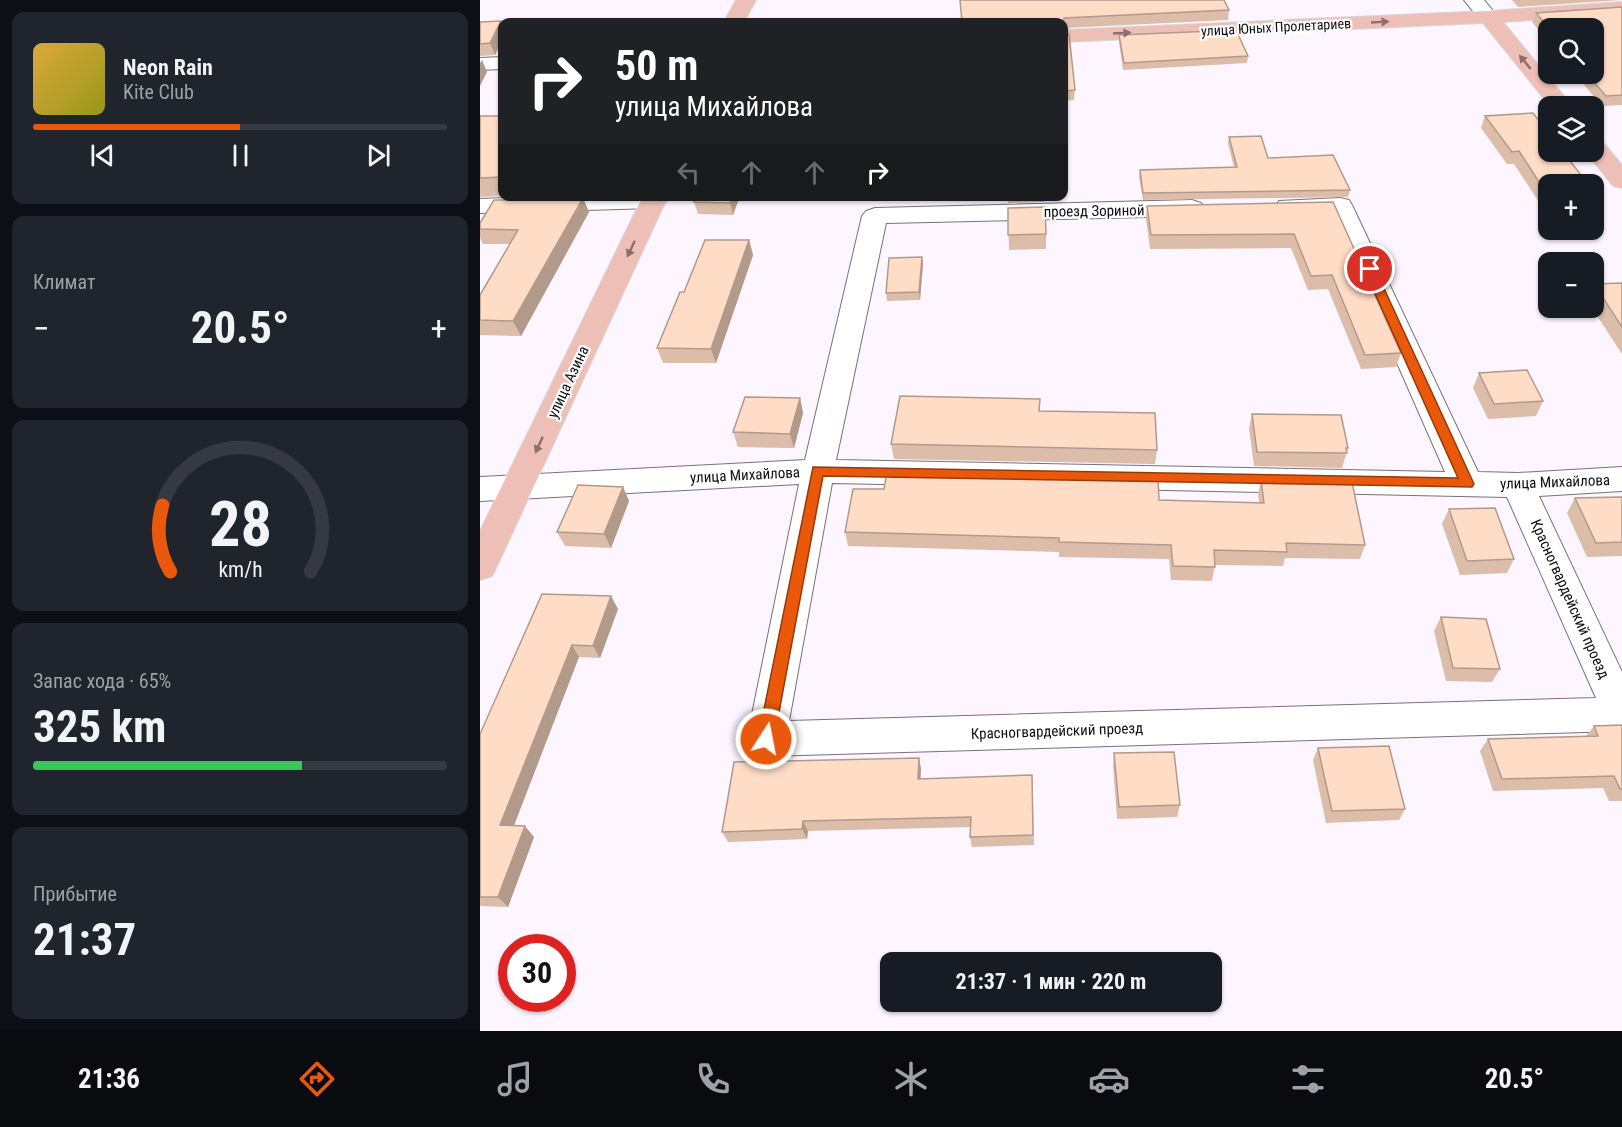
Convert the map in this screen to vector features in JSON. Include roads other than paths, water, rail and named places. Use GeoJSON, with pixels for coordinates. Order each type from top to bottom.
{"type":"FeatureCollection","features":[{"type":"Feature","properties":{"kind":"main road"},"geometry":{"type":"LineString","coordinates":[[736,18],[746,0]]}},
{"type":"Feature","properties":{"kind":"main road","name":"улица Юных Пролетариев"},"geometry":{"type":"LineString","coordinates":[[1068,36],[1488,17],[1622,8]]}},
{"type":"Feature","properties":{"kind":"main road"},"geometry":{"type":"LineString","coordinates":[[1488,17],[1553,96]]}},
{"type":"Feature","properties":{"kind":"main road"},"geometry":{"type":"LineString","coordinates":[[1604,159],[1622,181]]}},
{"type":"Feature","properties":{"kind":"main road","name":"улица Азина"},"geometry":{"type":"LineString","coordinates":[[480,566],[654,201]]}},
{"type":"Feature","properties":{"kind":"street"},"geometry":{"type":"LineString","coordinates":[[1474,0],[1488,17]]}},
{"type":"Feature","properties":{"kind":"street"},"geometry":{"type":"LineString","coordinates":[[480,64],[498,63]]}},
{"type":"Feature","properties":{"kind":"street"},"geometry":{"type":"LineString","coordinates":[[480,206],[605,201]]}},
{"type":"Feature","properties":{"kind":"street"},"geometry":{"type":"LineString","coordinates":[[1269,206],[1340,205],[1467,484]]}},
{"type":"Feature","properties":{"kind":"street","name":"проезд Зориной"},"geometry":{"type":"LineString","coordinates":[[818,471],[875,216],[1221,207]]}},
{"type":"Feature","properties":{"kind":"street","name":"улица Михайлова"},"geometry":{"type":"LineString","coordinates":[[480,489],[818,471],[1518,485],[1622,479]]}},
{"type":"Feature","properties":{"kind":"street","name":"Красногвардейский проезд"},"geometry":{"type":"LineString","coordinates":[[818,471],[766,739],[1622,714],[1518,485]]}}]}
